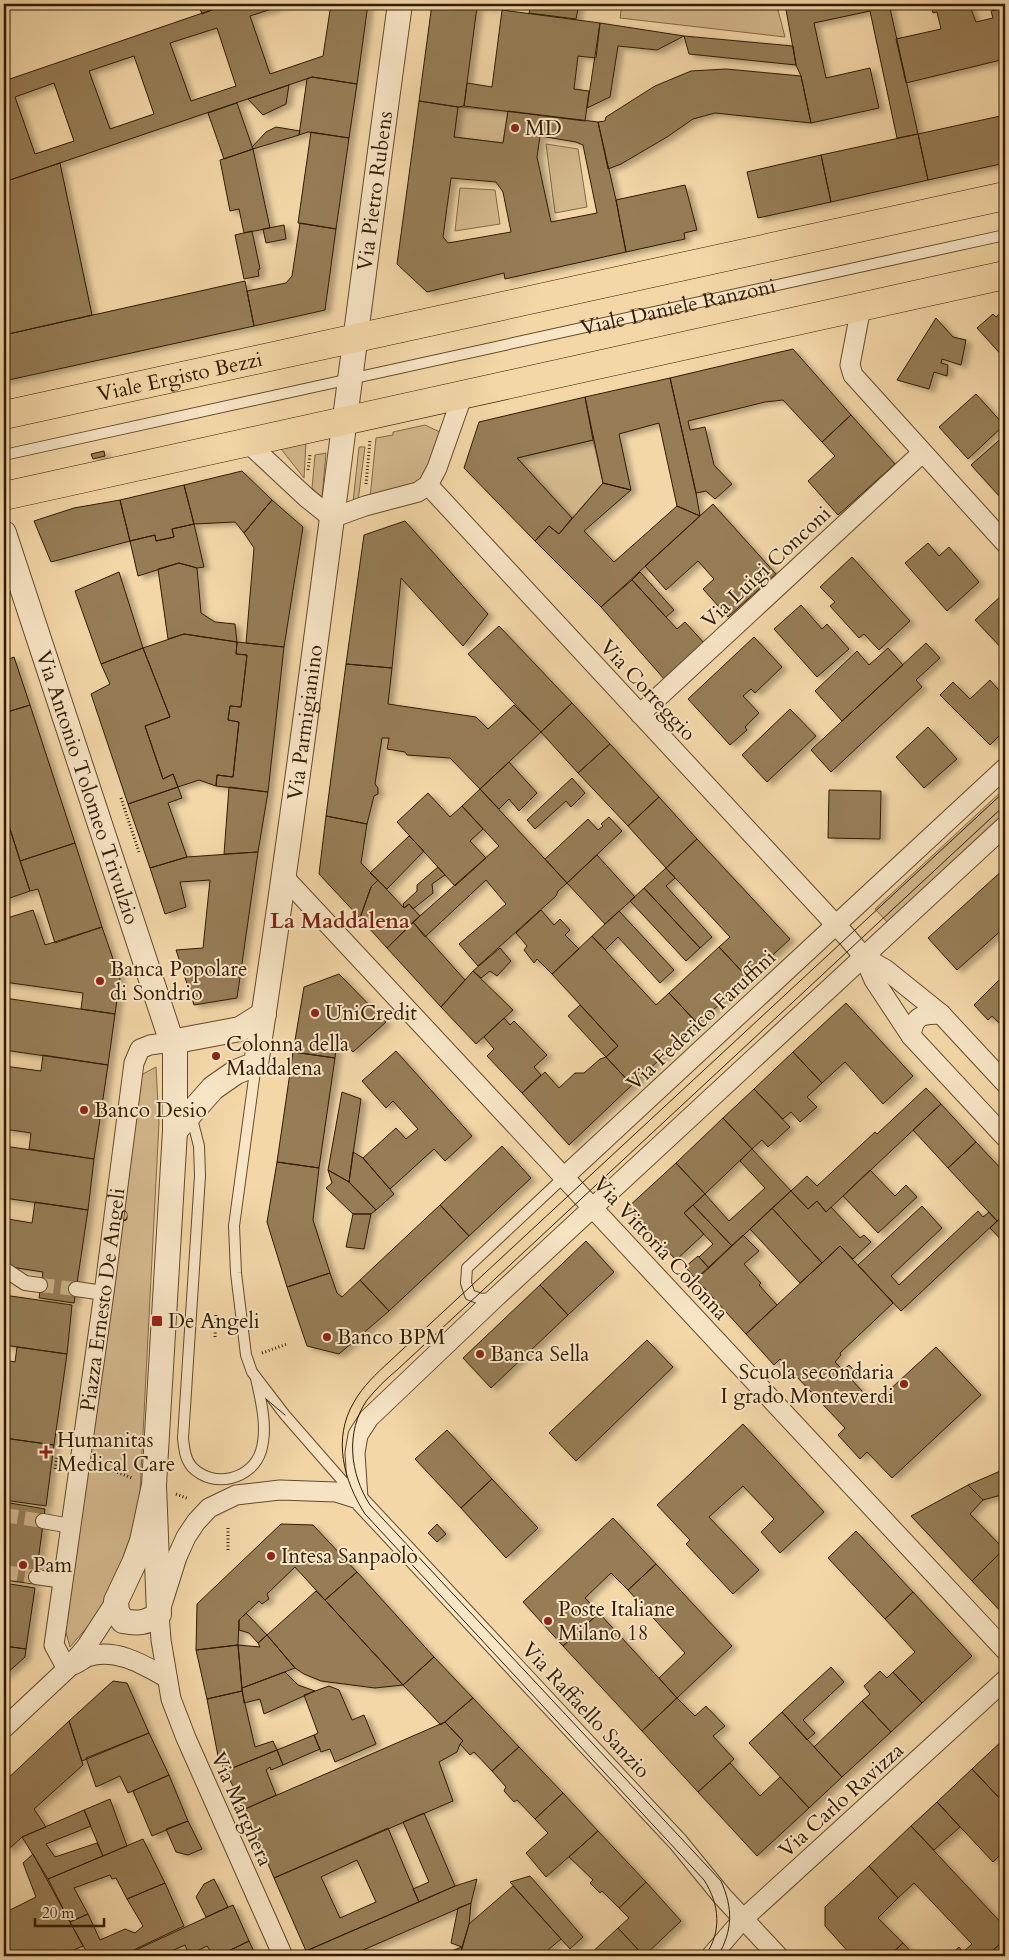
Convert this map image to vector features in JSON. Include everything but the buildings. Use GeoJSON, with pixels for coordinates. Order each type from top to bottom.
{"type":"FeatureCollection","features":[{"type":"Feature","properties":{"kind":"main road","name":"Viale Daniele Ranzoni"},"geometry":{"type":"LineString","coordinates":[[355,338],[1005,196]]}},
{"type":"Feature","properties":{"kind":"main road","name":"Viale Daniele Ranzoni"},"geometry":{"type":"LineString","coordinates":[[247,442],[1005,275]]}},
{"type":"Feature","properties":{"kind":"main road","name":"Viale Ergisto Bezzi"},"geometry":{"type":"LineString","coordinates":[[4,415],[355,338]]}},
{"type":"Feature","properties":{"kind":"main road"},"geometry":{"type":"LineString","coordinates":[[4,496],[247,442]]}},
{"type":"Feature","properties":{"kind":"street","name":"Via Pietro Rubens"},"geometry":{"type":"LineString","coordinates":[[350,379],[400,4]]}},
{"type":"Feature","properties":{"kind":"street"},"geometry":{"type":"LineString","coordinates":[[861,307],[850,365],[853,375],[1005,543]]}},
{"type":"Feature","properties":{"kind":"street","name":"Via Parmigianino"},"geometry":{"type":"LineString","coordinates":[[256,1064],[346,420],[350,379]]}},
{"type":"Feature","properties":{"kind":"street"},"geometry":{"type":"LineString","coordinates":[[247,442],[307,498],[332,518],[364,506],[418,492],[428,485],[437,468],[463,394]]}},
{"type":"Feature","properties":{"kind":"street","name":"Via Luigi Conconi"},"geometry":{"type":"LineString","coordinates":[[640,714],[922,452]]}},
{"type":"Feature","properties":{"kind":"street","name":"Via Correggio"},"geometry":{"type":"LineString","coordinates":[[428,485],[864,957]]}},
{"type":"Feature","properties":{"kind":"street","name":"Via Antonio Tolomeo Trivulzio"},"geometry":{"type":"LineString","coordinates":[[4,533],[173,1052]]}},
{"type":"Feature","properties":{"kind":"street","name":"Via Federico Faruffini"},"geometry":{"type":"LineString","coordinates":[[564,1177],[1005,768]]}},
{"type":"Feature","properties":{"kind":"street"},"geometry":{"type":"LineString","coordinates":[[116,1601],[117,1612],[123,1621],[136,1624],[150,1621],[159,1614],[177,1557],[196,1522],[209,1508],[236,1495],[280,1490],[316,1490],[336,1492],[358,1498],[355,1453],[358,1435],[369,1418],[495,1298],[1005,826]]}},
{"type":"Feature","properties":{"kind":"street","name":"Via Vittoria Colonna"},"geometry":{"type":"LineString","coordinates":[[283,876],[1005,1650]]}},
{"type":"Feature","properties":{"kind":"street"},"geometry":{"type":"LineString","coordinates":[[864,957],[885,969],[942,1014],[1005,1083]]}},
{"type":"Feature","properties":{"kind":"street"},"geometry":{"type":"LineString","coordinates":[[864,957],[874,980],[910,1036],[1005,1137]]}},
{"type":"Feature","properties":{"kind":"street","name":"Piazza Ernesto De Angeli"},"geometry":{"type":"LineString","coordinates":[[67,1669],[54,1645],[104,1293],[134,1063],[140,1049],[150,1045],[173,1052],[240,1029],[264,1014]]}},
{"type":"Feature","properties":{"kind":"street"},"geometry":{"type":"LineString","coordinates":[[910,1036],[914,1022],[919,1017],[925,1014],[942,1014]]}},
{"type":"Feature","properties":{"kind":"street"},"geometry":{"type":"LineString","coordinates":[[167,1678],[159,1614],[156,1486],[175,1131],[173,1052]]}},
{"type":"Feature","properties":{"kind":"street"},"geometry":{"type":"LineString","coordinates":[[175,1131],[188,1105],[236,1072],[256,1064]]}},
{"type":"Feature","properties":{"kind":"street"},"geometry":{"type":"LineString","coordinates":[[4,1269],[25,1283],[40,1284]]}},
{"type":"Feature","properties":{"kind":"street"},"geometry":{"type":"LineString","coordinates":[[76,1289],[104,1293]]}},
{"type":"Feature","properties":{"kind":"street"},"geometry":{"type":"LineString","coordinates":[[4,1728],[67,1669],[86,1647],[116,1601],[142,1541],[156,1486]]}},
{"type":"Feature","properties":{"kind":"street","name":"Via Raffaello Sanzio"},"geometry":{"type":"LineString","coordinates":[[358,1498],[678,1842],[743,1919],[778,1956]]}},
{"type":"Feature","properties":{"kind":"street"},"geometry":{"type":"LineString","coordinates":[[43,1521],[70,1526]]}},
{"type":"Feature","properties":{"kind":"street"},"geometry":{"type":"LineString","coordinates":[[36,1577],[63,1582]]}},
{"type":"Feature","properties":{"kind":"street"},"geometry":{"type":"LineString","coordinates":[[67,1669],[88,1657],[112,1655],[135,1660],[167,1678]]}},
{"type":"Feature","properties":{"kind":"street","name":"Via Marghera"},"geometry":{"type":"LineString","coordinates":[[167,1678],[186,1738],[283,1956]]}},
{"type":"Feature","properties":{"kind":"street","name":"Via Carlo Ravizza"},"geometry":{"type":"LineString","coordinates":[[710,1956],[743,1919],[1005,1680]]}},
{"type":"Feature","properties":{"kind":"lane","name":"Viale Daniele Ranzoni"},"geometry":{"type":"LineString","coordinates":[[350,379],[1005,235]]}},
{"type":"Feature","properties":{"kind":"lane","name":"Viale Ergisto Bezzi"},"geometry":{"type":"LineString","coordinates":[[4,455],[350,379]]}},
{"type":"Feature","properties":{"kind":"lane"},"geometry":{"type":"LineString","coordinates":[[173,1052],[199,1146],[200,1176],[182,1438],[186,1456],[191,1466],[199,1472],[207,1476],[226,1480],[247,1471],[255,1463],[263,1439],[262,1409],[256,1378]]}},
{"type":"Feature","properties":{"kind":"lane"},"geometry":{"type":"LineString","coordinates":[[256,1064],[234,1226],[236,1273],[244,1346],[248,1364],[256,1378],[285,1415],[358,1498]]}},
{"type":"Feature","properties":{"kind":"lane","name":"Via Federico Faruffini"},"geometry":{"type":"LineString","coordinates":[[495,1298],[481,1299],[470,1295],[466,1283],[467,1268],[564,1177]]}},
{"type":"Feature","properties":{"kind":"path"},"geometry":{"type":"LineString","coordinates":[[366,487],[371,438]]}},
{"type":"Feature","properties":{"kind":"path"},"geometry":{"type":"LineString","coordinates":[[308,476],[310,451]]}},
{"type":"Feature","properties":{"kind":"path"},"geometry":{"type":"LineString","coordinates":[[122,798],[139,852]]}},
{"type":"Feature","properties":{"kind":"path"},"geometry":{"type":"LineString","coordinates":[[215,1337],[216,1314]]}},
{"type":"Feature","properties":{"kind":"path"},"geometry":{"type":"LineString","coordinates":[[262,1353],[287,1344]]}},
{"type":"Feature","properties":{"kind":"path"},"geometry":{"type":"LineString","coordinates":[[56,1469],[58,1450]]}},
{"type":"Feature","properties":{"kind":"path"},"geometry":{"type":"LineString","coordinates":[[97,1464],[196,1502]]}},
{"type":"Feature","properties":{"kind":"path"},"geometry":{"type":"LineString","coordinates":[[228,1528],[228,1551]]}},
{"type":"Feature","properties":{"kind":"shaded area"},"geometry":{"type":"Polygon","coordinates":[[[622,4],[780,4],[777,6],[785,37],[620,18],[622,4]]]}},
{"type":"Feature","properties":{"kind":"shaded area"},"geometry":{"type":"Polygon","coordinates":[[[458,107],[508,111],[503,143],[454,137],[458,107]]]}},
{"type":"Feature","properties":{"kind":"shaded area"},"geometry":{"type":"Polygon","coordinates":[[[546,144],[578,149],[587,207],[555,213],[546,144]]]}},
{"type":"Feature","properties":{"kind":"shaded area"},"geometry":{"type":"Polygon","coordinates":[[[460,188],[495,190],[500,224],[455,231],[460,188]]]}},
{"type":"Feature","properties":{"kind":"shaded area"},"geometry":{"type":"Polygon","coordinates":[[[425,425],[442,433],[427,474],[413,485],[370,498],[376,438],[425,425]]]}},
{"type":"Feature","properties":{"kind":"shaded area"},"geometry":{"type":"Polygon","coordinates":[[[593,440],[603,483],[572,518],[517,458],[593,440]]]}},
{"type":"Feature","properties":{"kind":"shaded area"},"geometry":{"type":"Polygon","coordinates":[[[306,442],[304,478],[281,449],[306,442]]]}},
{"type":"Feature","properties":{"kind":"shaded area"},"geometry":{"type":"Polygon","coordinates":[[[359,447],[365,447],[358,501],[353,502],[359,447]]]}},
{"type":"Feature","properties":{"kind":"shaded area"},"geometry":{"type":"Polygon","coordinates":[[[326,453],[322,497],[312,488],[315,455],[326,453]]]}},
{"type":"Feature","properties":{"kind":"shaded area"},"geometry":{"type":"Polygon","coordinates":[[[1005,788],[1005,813],[888,923],[875,909],[1005,788]]]}},
{"type":"Feature","properties":{"kind":"shaded area"},"geometry":{"type":"Polygon","coordinates":[[[156,1067],[159,1123],[140,1492],[130,1540],[114,1587],[97,1615],[70,1647],[64,1625],[141,1075],[156,1067]]]}},
{"type":"Feature","properties":{"kind":"tunnel"},"geometry":{"type":"LineString","coordinates":[[40,1285],[76,1289]]}},
{"type":"Feature","properties":{"kind":"tunnel"},"geometry":{"type":"LineString","coordinates":[[4,1515],[43,1521]]}},
{"type":"Feature","properties":{"kind":"tunnel"},"geometry":{"type":"LineString","coordinates":[[4,1572],[36,1577]]}},
{"type":"Feature","properties":{"kind":"tram line"},"geometry":{"type":"LineString","coordinates":[[705,1956],[714,1938],[717,1918],[713,1899],[704,1880],[365,1514],[346,1474],[343,1460],[343,1430],[354,1402],[379,1371],[1005,791]]}},
{"type":"Feature","properties":{"kind":"tram line"},"geometry":{"type":"LineString","coordinates":[[718,1956],[729,1928],[730,1919],[728,1900],[721,1881],[370,1505],[363,1493],[354,1467],[353,1439],[355,1426],[367,1400],[385,1381],[1005,805]]}},
{"type":"Feature","properties":{"kind":"tram line"},"geometry":{"type":"LineString","coordinates":[[266,1399],[285,1415]]}},
{"type":"Feature","properties":{"kind":"place","name":"MD"},"geometry":{"type":"Point","coordinates":[515,128]}},
{"type":"Feature","properties":{"kind":"place","name":"Banca Popolare di Sondrio"},"geometry":{"type":"Point","coordinates":[100,981]}},
{"type":"Feature","properties":{"kind":"place","name":"UniCredit"},"geometry":{"type":"Point","coordinates":[315,1013]}},
{"type":"Feature","properties":{"kind":"place","name":"Colonna della Maddalena"},"geometry":{"type":"Point","coordinates":[216,1056]}},
{"type":"Feature","properties":{"kind":"place","name":"Banco Desio"},"geometry":{"type":"Point","coordinates":[84,1110]}},
{"type":"Feature","properties":{"kind":"place","name":"De Angeli"},"geometry":{"type":"Point","coordinates":[157,1321]}},
{"type":"Feature","properties":{"kind":"place","name":"Banco BPM"},"geometry":{"type":"Point","coordinates":[327,1337]}},
{"type":"Feature","properties":{"kind":"place","name":"Banca Sella"},"geometry":{"type":"Point","coordinates":[480,1354]}},
{"type":"Feature","properties":{"kind":"place","name":"Scuola secondaria I grado Monteverdi"},"geometry":{"type":"Point","coordinates":[904,1384]}},
{"type":"Feature","properties":{"kind":"place","name":"Humanitas Medical Care"},"geometry":{"type":"Point","coordinates":[46,1452]}},
{"type":"Feature","properties":{"kind":"place","name":"Intesa Sanpaolo"},"geometry":{"type":"Point","coordinates":[271,1556]}},
{"type":"Feature","properties":{"kind":"place","name":"Pam"},"geometry":{"type":"Point","coordinates":[23,1565]}},
{"type":"Feature","properties":{"kind":"place","name":"Poste Italiane Milano 18"},"geometry":{"type":"Point","coordinates":[548,1621]}},
{"type":"Feature","properties":{"kind":"district","name":"La Maddalena"},"geometry":{"type":"Point","coordinates":[340,920]}}]}
